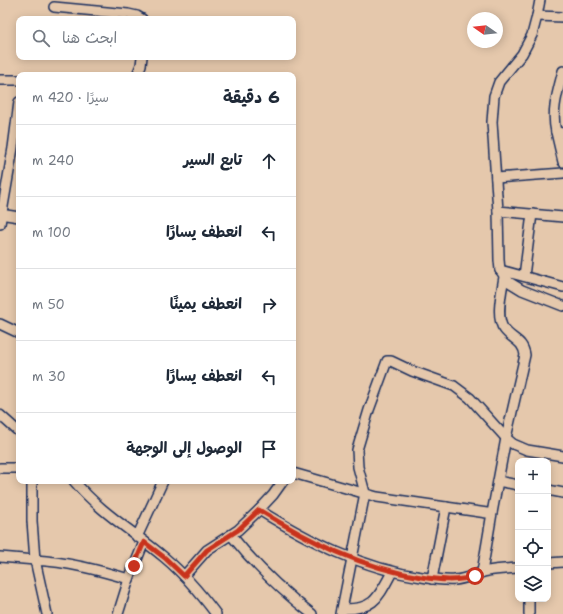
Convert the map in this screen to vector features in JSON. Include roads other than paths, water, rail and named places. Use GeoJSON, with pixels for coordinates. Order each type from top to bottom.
{"type":"FeatureCollection","features":[{"type":"Feature","properties":{"kind":"street"},"geometry":{"type":"LineString","coordinates":[[482,572],[506,438],[525,355],[523,346],[507,332],[502,325],[500,305],[502,273],[499,255],[492,112],[496,89],[499,82],[526,46],[532,35],[538,16],[540,0]]}},
{"type":"Feature","properties":{"kind":"street"},"geometry":{"type":"LineString","coordinates":[[54,7],[137,16]]}},
{"type":"Feature","properties":{"kind":"street"},"geometry":{"type":"LineString","coordinates":[[538,16],[563,17]]}},
{"type":"Feature","properties":{"kind":"street"},"geometry":{"type":"LineString","coordinates":[[138,72],[142,60]]}},
{"type":"Feature","properties":{"kind":"street"},"geometry":{"type":"LineString","coordinates":[[563,71],[562,81],[554,110],[554,122],[559,132],[563,162]]}},
{"type":"Feature","properties":{"kind":"street"},"geometry":{"type":"LineString","coordinates":[[0,80],[16,80]]}},
{"type":"Feature","properties":{"kind":"street"},"geometry":{"type":"LineString","coordinates":[[0,224],[1,214],[15,158],[16,144]]}},
{"type":"Feature","properties":{"kind":"street"},"geometry":{"type":"LineString","coordinates":[[496,178],[563,173]]}},
{"type":"Feature","properties":{"kind":"street"},"geometry":{"type":"LineString","coordinates":[[498,211],[563,217]]}},
{"type":"Feature","properties":{"kind":"street"},"geometry":{"type":"LineString","coordinates":[[1,214],[16,216]]}},
{"type":"Feature","properties":{"kind":"street"},"geometry":{"type":"LineString","coordinates":[[524,276],[532,214]]}},
{"type":"Feature","properties":{"kind":"street"},"geometry":{"type":"LineString","coordinates":[[502,273],[524,276],[563,287]]}},
{"type":"Feature","properties":{"kind":"street"},"geometry":{"type":"LineString","coordinates":[[502,273],[509,282],[522,290],[563,306]]}},
{"type":"Feature","properties":{"kind":"street"},"geometry":{"type":"LineString","coordinates":[[0,324],[16,332]]}},
{"type":"Feature","properties":{"kind":"street"},"geometry":{"type":"LineString","coordinates":[[392,572],[377,598],[369,605],[356,610],[342,612],[359,528],[364,493],[358,467],[357,450],[386,362],[391,361],[412,371],[454,386],[470,398],[513,444],[527,450],[563,456]]}},
{"type":"Feature","properties":{"kind":"street"},"geometry":{"type":"LineString","coordinates":[[0,416],[16,429]]}},
{"type":"Feature","properties":{"kind":"street"},"geometry":{"type":"LineString","coordinates":[[0,468],[16,468]]}},
{"type":"Feature","properties":{"kind":"street"},"geometry":{"type":"LineString","coordinates":[[296,475],[377,497],[492,513]]}},
{"type":"Feature","properties":{"kind":"street"},"geometry":{"type":"LineString","coordinates":[[498,482],[515,485]]}},
{"type":"Feature","properties":{"kind":"street"},"geometry":{"type":"LineString","coordinates":[[32,484],[32,521],[35,560],[47,614]]}},
{"type":"Feature","properties":{"kind":"street"},"geometry":{"type":"LineString","coordinates":[[77,484],[95,505],[165,558],[184,576],[216,614]]}},
{"type":"Feature","properties":{"kind":"street"},"geometry":{"type":"LineString","coordinates":[[118,614],[140,539],[162,484]]}},
{"type":"Feature","properties":{"kind":"street"},"geometry":{"type":"LineString","coordinates":[[184,576],[207,550],[231,535],[259,510],[281,484]]}},
{"type":"Feature","properties":{"kind":"street"},"geometry":{"type":"LineString","coordinates":[[551,491],[563,493]]}},
{"type":"Feature","properties":{"kind":"street"},"geometry":{"type":"LineString","coordinates":[[432,579],[446,507]]}},
{"type":"Feature","properties":{"kind":"street"},"geometry":{"type":"LineString","coordinates":[[259,510],[302,536],[324,547],[392,572],[432,579],[455,580],[466,579],[482,572],[515,568]]}},
{"type":"Feature","properties":{"kind":"street"},"geometry":{"type":"LineString","coordinates":[[231,535],[257,565],[312,614]]}},
{"type":"Feature","properties":{"kind":"street"},"geometry":{"type":"LineString","coordinates":[[0,557],[60,562],[129,579]]}},
{"type":"Feature","properties":{"kind":"street"},"geometry":{"type":"LineString","coordinates":[[551,563],[563,562]]}},
{"type":"Feature","properties":{"kind":"street"},"geometry":{"type":"LineString","coordinates":[[529,602],[529,614]]}}]}
